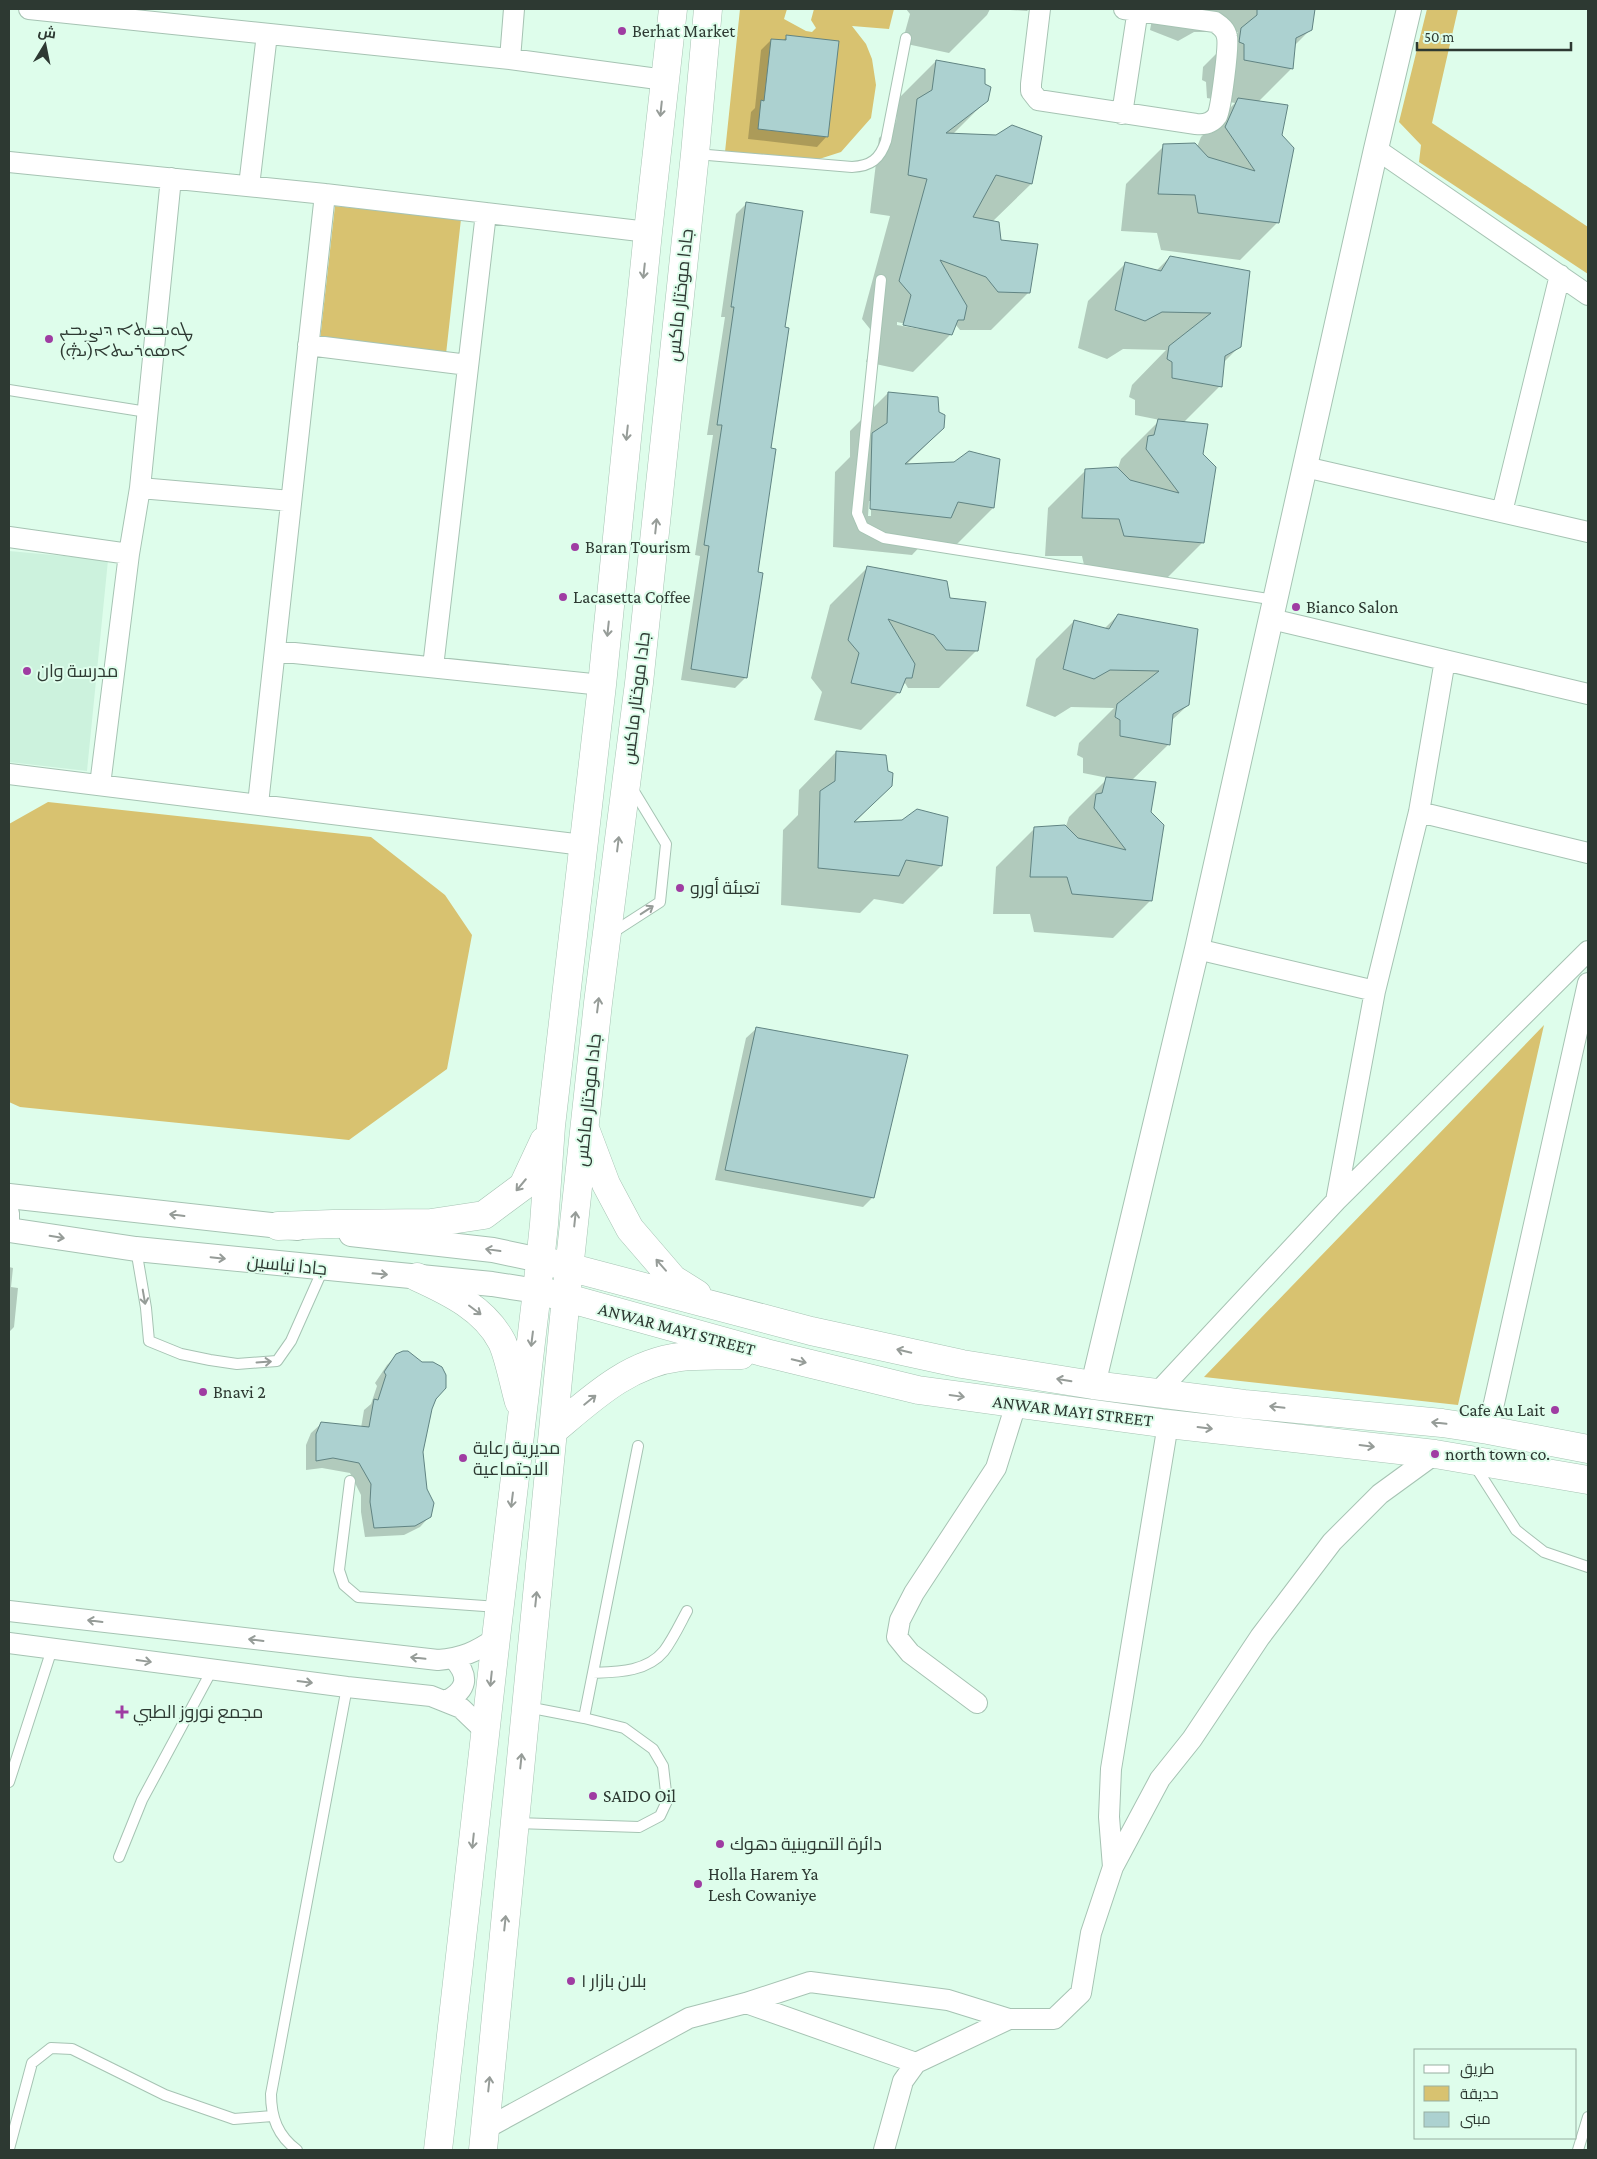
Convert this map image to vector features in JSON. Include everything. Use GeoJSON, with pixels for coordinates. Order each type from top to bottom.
{"type":"FeatureCollection","features":[{"type":"Feature","properties":{"kind":"main road"},"geometry":{"type":"LineString","coordinates":[[438,2150],[537,1291],[550,1126],[602,685],[648,232],[673,9]]}},
{"type":"Feature","properties":{"kind":"main road","name":"جادا موختار ماكس"},"geometry":{"type":"LineString","coordinates":[[484,2140],[566,1298],[607,936],[639,682],[695,154],[708,9]]}},
{"type":"Feature","properties":{"kind":"main road"},"geometry":{"type":"LineString","coordinates":[[278,1226],[431,1223],[484,1214],[523,1186],[550,1126]]}},
{"type":"Feature","properties":{"kind":"main road"},"geometry":{"type":"LineString","coordinates":[[585,1126],[606,1184],[630,1229],[673,1279],[713,1304]]}},
{"type":"Feature","properties":{"kind":"main road","name":"ANWAR MAYI STREET"},"geometry":{"type":"LineString","coordinates":[[540,1260],[811,1330],[962,1364],[1092,1385],[1488,1430],[1588,1449]]}},
{"type":"Feature","properties":{"kind":"main road"},"geometry":{"type":"LineString","coordinates":[[417,1278],[446,1290],[480,1312],[502,1342],[523,1416]]}},
{"type":"Feature","properties":{"kind":"main road","name":"جادا نیاسین"},"geometry":{"type":"LineString","coordinates":[[537,1291],[566,1298]]}},
{"type":"Feature","properties":{"kind":"main road","name":"ANWAR MAYI STREET"},"geometry":{"type":"LineString","coordinates":[[566,1298],[766,1353],[918,1390],[1168,1424],[1435,1454],[1588,1480]]}},
{"type":"Feature","properties":{"kind":"main road"},"geometry":{"type":"LineString","coordinates":[[553,1432],[609,1385],[645,1366],[679,1357],[766,1353]]}},
{"type":"Feature","properties":{"kind":"street"},"geometry":{"type":"LineString","coordinates":[[29,9],[203,18],[267,34],[510,59],[664,80]]}},
{"type":"Feature","properties":{"kind":"street"},"geometry":{"type":"LineString","coordinates":[[510,59],[514,9]]}},
{"type":"Feature","properties":{"kind":"street"},"geometry":{"type":"LineString","coordinates":[[1040,9],[1031,84],[1033,96],[1043,102],[1122,114],[1202,125],[1212,120],[1219,111],[1228,44],[1223,29],[1215,22],[1133,9],[1122,114]]}},
{"type":"Feature","properties":{"kind":"street"},"geometry":{"type":"LineString","coordinates":[[1092,1385],[1198,949],[1376,149],[1409,9]]}},
{"type":"Feature","properties":{"kind":"street"},"geometry":{"type":"LineString","coordinates":[[249,186],[267,34]]}},
{"type":"Feature","properties":{"kind":"street"},"geometry":{"type":"LineString","coordinates":[[1376,149],[1588,295]]}},
{"type":"Feature","properties":{"kind":"street"},"geometry":{"type":"LineString","coordinates":[[9,162],[325,194],[648,232]]}},
{"type":"Feature","properties":{"kind":"street"},"geometry":{"type":"LineString","coordinates":[[100,784],[129,554],[140,488],[172,178]]}},
{"type":"Feature","properties":{"kind":"street"},"geometry":{"type":"LineString","coordinates":[[258,804],[325,194]]}},
{"type":"Feature","properties":{"kind":"street"},"geometry":{"type":"LineString","coordinates":[[433,668],[486,213]]}},
{"type":"Feature","properties":{"kind":"street"},"geometry":{"type":"LineString","coordinates":[[1502,512],[1560,275]]}},
{"type":"Feature","properties":{"kind":"street"},"geometry":{"type":"LineString","coordinates":[[308,345],[468,365]]}},
{"type":"Feature","properties":{"kind":"street"},"geometry":{"type":"LineString","coordinates":[[1305,467],[1588,532]]}},
{"type":"Feature","properties":{"kind":"street"},"geometry":{"type":"LineString","coordinates":[[140,488],[291,501]]}},
{"type":"Feature","properties":{"kind":"street"},"geometry":{"type":"LineString","coordinates":[[9,537],[129,554]]}},
{"type":"Feature","properties":{"kind":"street"},"geometry":{"type":"LineString","coordinates":[[1273,610],[1445,660],[1588,694]]}},
{"type":"Feature","properties":{"kind":"street"},"geometry":{"type":"LineString","coordinates":[[275,651],[602,685]]}},
{"type":"Feature","properties":{"kind":"street"},"geometry":{"type":"LineString","coordinates":[[1336,1201],[1375,991],[1419,812],[1445,660]]}},
{"type":"Feature","properties":{"kind":"street"},"geometry":{"type":"LineString","coordinates":[[9,774],[584,844]]}},
{"type":"Feature","properties":{"kind":"street"},"geometry":{"type":"LineString","coordinates":[[1419,812],[1588,853]]}},
{"type":"Feature","properties":{"kind":"street"},"geometry":{"type":"LineString","coordinates":[[1198,949],[1375,991]]}},
{"type":"Feature","properties":{"kind":"street"},"geometry":{"type":"LineString","coordinates":[[1157,1393],[1336,1201],[1588,951]]}},
{"type":"Feature","properties":{"kind":"street"},"geometry":{"type":"LineString","coordinates":[[1488,1430],[1586,1005],[1588,983]]}},
{"type":"Feature","properties":{"kind":"street"},"geometry":{"type":"LineString","coordinates":[[9,1196],[493,1250],[540,1260]]}},
{"type":"Feature","properties":{"kind":"street"},"geometry":{"type":"LineString","coordinates":[[9,1213],[9,1230]]}},
{"type":"Feature","properties":{"kind":"street","name":"جادا نیاسین"},"geometry":{"type":"LineString","coordinates":[[9,1230],[136,1249],[537,1291]]}},
{"type":"Feature","properties":{"kind":"street"},"geometry":{"type":"LineString","coordinates":[[977,1703],[910,1653],[897,1637],[900,1620],[914,1593],[996,1468],[1016,1404]]}},
{"type":"Feature","properties":{"kind":"street"},"geometry":{"type":"LineString","coordinates":[[1113,1867],[1109,1817],[1111,1769],[1168,1424]]}},
{"type":"Feature","properties":{"kind":"street"},"geometry":{"type":"LineString","coordinates":[[484,2140],[689,2018],[746,2003],[810,1982],[948,2000],[1009,2018],[1054,2019],[1080,1993],[1091,1933],[1113,1867],[1160,1780],[1192,1739],[1260,1638],[1332,1542],[1380,1494],[1435,1454]]}},
{"type":"Feature","properties":{"kind":"street"},"geometry":{"type":"LineString","coordinates":[[9,1611],[421,1659],[454,1659],[477,1651],[496,1638]]}},
{"type":"Feature","properties":{"kind":"street"},"geometry":{"type":"LineString","coordinates":[[9,1643],[347,1687],[416,1694],[446,1701],[461,1708],[485,1731]]}},
{"type":"Feature","properties":{"kind":"street"},"geometry":{"type":"LineString","coordinates":[[446,1701],[458,1694],[464,1683],[463,1669],[454,1659]]}},
{"type":"Feature","properties":{"kind":"street"},"geometry":{"type":"LineString","coordinates":[[746,2003],[916,2063]]}},
{"type":"Feature","properties":{"kind":"street"},"geometry":{"type":"LineString","coordinates":[[884,2150],[903,2082],[916,2063],[1009,2018]]}},
{"type":"Feature","properties":{"kind":"lane"},"geometry":{"type":"LineString","coordinates":[[695,154],[852,167],[863,167],[875,162],[882,153],[886,141],[906,38]]}},
{"type":"Feature","properties":{"kind":"lane"},"geometry":{"type":"LineString","coordinates":[[881,280],[857,513],[863,527],[884,538],[1273,610]]}},
{"type":"Feature","properties":{"kind":"lane"},"geometry":{"type":"LineString","coordinates":[[9,390],[148,412]]}},
{"type":"Feature","properties":{"kind":"lane"},"geometry":{"type":"LineString","coordinates":[[607,936],[660,902],[666,844],[627,779]]}},
{"type":"Feature","properties":{"kind":"lane"},"geometry":{"type":"LineString","coordinates":[[136,1249],[149,1341],[181,1354],[236,1364],[277,1361],[291,1340],[323,1268]]}},
{"type":"Feature","properties":{"kind":"lane"},"geometry":{"type":"LineString","coordinates":[[584,1718],[638,1446]]}},
{"type":"Feature","properties":{"kind":"lane"},"geometry":{"type":"LineString","coordinates":[[1472,1461],[1516,1530],[1544,1552],[1588,1567]]}},
{"type":"Feature","properties":{"kind":"lane"},"geometry":{"type":"LineString","coordinates":[[350,1481],[339,1570],[344,1585],[358,1597],[500,1607]]}},
{"type":"Feature","properties":{"kind":"lane"},"geometry":{"type":"LineString","coordinates":[[593,1674],[626,1672],[644,1666],[664,1652],[687,1611]]}},
{"type":"Feature","properties":{"kind":"lane"},"geometry":{"type":"LineString","coordinates":[[9,1782],[52,1649]]}},
{"type":"Feature","properties":{"kind":"lane"},"geometry":{"type":"LineString","coordinates":[[119,1857],[142,1800],[212,1670]]}},
{"type":"Feature","properties":{"kind":"lane"},"geometry":{"type":"LineString","coordinates":[[297,2150],[282,2136],[272,2116],[270,2094],[347,1687]]}},
{"type":"Feature","properties":{"kind":"lane"},"geometry":{"type":"LineString","coordinates":[[515,1822],[639,1827],[660,1816],[666,1801],[663,1766],[653,1749],[624,1728],[526,1707]]}},
{"type":"Feature","properties":{"kind":"lane"},"geometry":{"type":"LineString","coordinates":[[9,2148],[32,2062],[51,2048],[72,2049],[165,2095],[234,2119],[272,2116]]}},
{"type":"Feature","properties":{"kind":"lane"},"geometry":{"type":"LineString","coordinates":[[1578,2150],[1588,2119]]}},
{"type":"Feature","properties":{"kind":"shaded area"},"geometry":{"type":"Polygon","coordinates":[[[9,551],[108,560],[87,771],[9,762],[9,551]]]}},
{"type":"Feature","properties":{"kind":"green space"},"geometry":{"type":"Polygon","coordinates":[[[740,9],[787,9],[784,19],[806,31],[812,32],[816,28],[811,20],[814,9],[894,9],[889,29],[852,26],[866,44],[872,59],[876,85],[871,118],[841,152],[813,161],[725,152],[740,9]]]}},
{"type":"Feature","properties":{"kind":"green space"},"geometry":{"type":"Polygon","coordinates":[[[1427,9],[1458,9],[1432,123],[1588,227],[1588,274],[1419,162],[1421,145],[1399,122],[1427,9]]]}},
{"type":"Feature","properties":{"kind":"green space"},"geometry":{"type":"Polygon","coordinates":[[[335,206],[461,219],[446,354],[320,340],[335,206]]]}},
{"type":"Feature","properties":{"kind":"green space"},"geometry":{"type":"Polygon","coordinates":[[[48,802],[371,837],[445,895],[472,935],[447,1069],[349,1140],[20,1107],[9,1102],[9,824],[48,802]]]}},
{"type":"Feature","properties":{"kind":"green space"},"geometry":{"type":"Polygon","coordinates":[[[1544,1025],[1458,1405],[1204,1377],[1544,1025]]]}},
{"type":"Feature","properties":{"kind":"building"},"geometry":{"type":"Polygon","coordinates":[[[1257,9],[1315,9],[1312,30],[1296,38],[1293,69],[1244,60],[1244,44],[1239,42],[1241,28],[1257,15],[1257,9]]]}},
{"type":"Feature","properties":{"kind":"building"},"geometry":{"type":"Polygon","coordinates":[[[786,35],[839,41],[828,137],[758,129],[761,100],[764,101],[771,39],[786,40],[786,35]]]}},
{"type":"Feature","properties":{"kind":"building"},"geometry":{"type":"Polygon","coordinates":[[[936,60],[985,69],[985,84],[991,87],[988,101],[946,133],[996,135],[1012,125],[1042,136],[1032,184],[996,175],[973,217],[999,222],[1001,240],[1038,244],[1030,293],[998,292],[986,277],[940,260],[967,306],[964,320],[958,320],[952,335],[903,325],[911,295],[899,281],[927,179],[908,175],[917,99],[932,90],[936,60]]]}},
{"type":"Feature","properties":{"kind":"building"},"geometry":{"type":"Polygon","coordinates":[[[1238,98],[1288,105],[1282,135],[1294,148],[1279,223],[1198,213],[1195,195],[1158,194],[1163,144],[1195,143],[1208,157],[1255,171],[1225,127],[1238,98]]]}},
{"type":"Feature","properties":{"kind":"building"},"geometry":{"type":"Polygon","coordinates":[[[746,202],[803,211],[785,327],[789,328],[771,448],[776,449],[758,572],[763,573],[747,678],[691,669],[709,546],[704,545],[722,425],[717,425],[734,307],[731,307],[746,202]]]}},
{"type":"Feature","properties":{"kind":"building"},"geometry":{"type":"Polygon","coordinates":[[[1170,256],[1250,271],[1241,347],[1225,356],[1222,387],[1172,378],[1172,362],[1167,359],[1169,346],[1211,313],[1162,312],[1145,321],[1115,310],[1125,262],[1161,271],[1170,256]]]}},
{"type":"Feature","properties":{"kind":"building"},"geometry":{"type":"Polygon","coordinates":[[[888,392],[938,397],[939,412],[945,415],[944,428],[905,464],[954,462],[969,451],[1000,459],[994,508],[958,502],[951,518],[870,509],[872,433],[887,423],[888,392]]]}},
{"type":"Feature","properties":{"kind":"building"},"geometry":{"type":"Polygon","coordinates":[[[1158,419],[1208,424],[1203,454],[1216,467],[1204,543],[1124,536],[1119,519],[1082,518],[1085,469],[1117,467],[1130,480],[1179,493],[1146,449],[1148,436],[1154,435],[1158,419]]]}},
{"type":"Feature","properties":{"kind":"building"},"geometry":{"type":"Polygon","coordinates":[[[867,566],[947,581],[950,598],[986,602],[978,651],[946,650],[934,635],[888,619],[915,664],[912,678],[906,678],[900,693],[851,683],[859,653],[848,640],[867,566]]]}},
{"type":"Feature","properties":{"kind":"building"},"geometry":{"type":"Polygon","coordinates":[[[1118,614],[1198,629],[1189,705],[1173,714],[1170,745],[1120,736],[1120,720],[1115,717],[1117,704],[1159,671],[1110,670],[1094,679],[1063,669],[1074,620],[1109,629],[1118,614]]]}},
{"type":"Feature","properties":{"kind":"building"},"geometry":{"type":"Polygon","coordinates":[[[836,751],[886,755],[888,771],[893,773],[892,786],[854,822],[902,820],[917,809],[948,817],[942,866],[906,860],[899,876],[818,868],[820,791],[835,781],[836,751]]]}},
{"type":"Feature","properties":{"kind":"building"},"geometry":{"type":"Polygon","coordinates":[[[1106,777],[1156,782],[1151,812],[1164,825],[1152,901],[1072,894],[1067,877],[1030,877],[1034,827],[1065,825],[1078,838],[1126,850],[1094,808],[1096,794],[1102,793],[1106,777]]]}},
{"type":"Feature","properties":{"kind":"building"},"geometry":{"type":"Polygon","coordinates":[[[756,1027],[908,1055],[874,1198],[725,1170],[756,1027]]]}},
{"type":"Feature","properties":{"kind":"building"},"geometry":{"type":"Polygon","coordinates":[[[408,1351],[422,1362],[433,1362],[442,1367],[446,1375],[446,1388],[436,1399],[432,1409],[423,1452],[427,1489],[434,1503],[431,1517],[415,1526],[374,1528],[370,1502],[371,1484],[359,1463],[333,1458],[316,1461],[316,1434],[321,1422],[369,1427],[374,1399],[378,1400],[386,1375],[384,1372],[396,1354],[408,1351]]]}},
{"type":"Feature","properties":{"kind":"place","name":"Berhat Market"},"geometry":{"type":"Point","coordinates":[622,31]}},
{"type":"Feature","properties":{"kind":"place","name":"ܛܘܝܒܝܬܐ ܕܢܨܝܒܝܢ ܐܣܘܪܝܝܬܐ(ܞ)"},"geometry":{"type":"Point","coordinates":[49,339]}},
{"type":"Feature","properties":{"kind":"place","name":"Baran Tourism"},"geometry":{"type":"Point","coordinates":[575,547]}},
{"type":"Feature","properties":{"kind":"place","name":"Lacasetta Coffee"},"geometry":{"type":"Point","coordinates":[563,597]}},
{"type":"Feature","properties":{"kind":"place","name":"Bianco Salon"},"geometry":{"type":"Point","coordinates":[1296,607]}},
{"type":"Feature","properties":{"kind":"place","name":"مدرسة وان"},"geometry":{"type":"Point","coordinates":[27,671]}},
{"type":"Feature","properties":{"kind":"place","name":"تعبئة أورو"},"geometry":{"type":"Point","coordinates":[680,888]}},
{"type":"Feature","properties":{"kind":"place","name":"Bnavi 2"},"geometry":{"type":"Point","coordinates":[203,1392]}},
{"type":"Feature","properties":{"kind":"place","name":"Cafe Au Lait"},"geometry":{"type":"Point","coordinates":[1555,1410]}},
{"type":"Feature","properties":{"kind":"place","name":"north town co."},"geometry":{"type":"Point","coordinates":[1435,1454]}},
{"type":"Feature","properties":{"kind":"place","name":"مديرية رعاية الاجتماعية"},"geometry":{"type":"Point","coordinates":[463,1458]}},
{"type":"Feature","properties":{"kind":"place","name":"مجمع نوروز الطبي"},"geometry":{"type":"Point","coordinates":[122,1712]}},
{"type":"Feature","properties":{"kind":"place","name":"SAIDO Oil"},"geometry":{"type":"Point","coordinates":[593,1796]}},
{"type":"Feature","properties":{"kind":"place","name":"دائرة التموينية دهوك"},"geometry":{"type":"Point","coordinates":[720,1844]}},
{"type":"Feature","properties":{"kind":"place","name":"Holla Harem Ya Lesh Cowaniye"},"geometry":{"type":"Point","coordinates":[698,1884]}},
{"type":"Feature","properties":{"kind":"place","name":"بلان بازار ١"},"geometry":{"type":"Point","coordinates":[571,1981]}}]}
